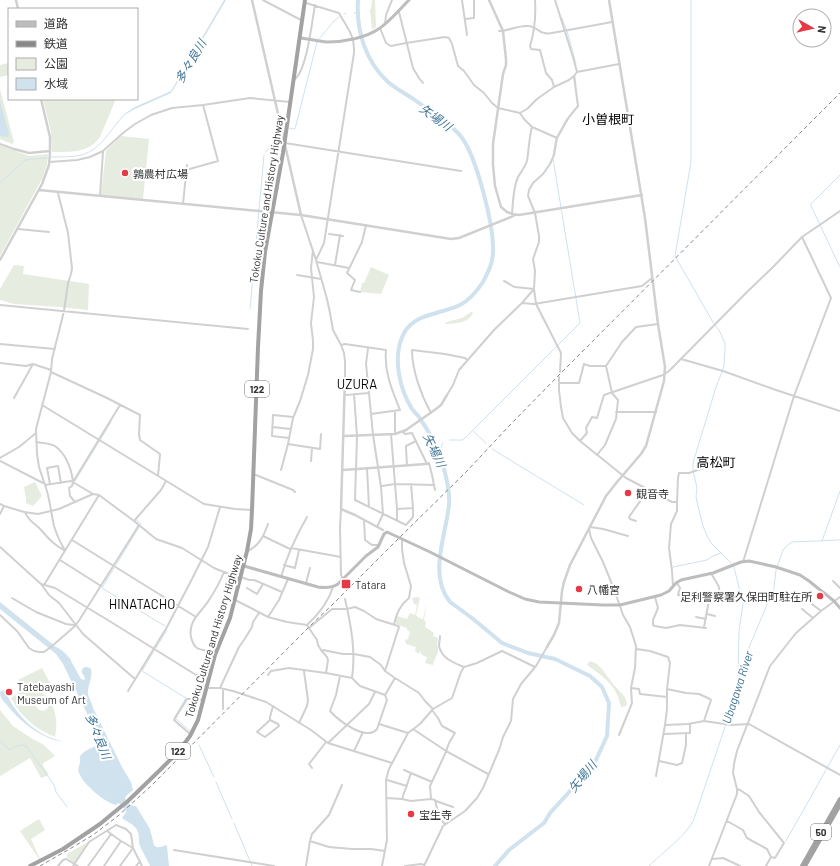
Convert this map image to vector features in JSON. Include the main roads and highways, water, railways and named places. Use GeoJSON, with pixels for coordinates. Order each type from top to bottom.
{"type":"FeatureCollection","features":[{"type":"Feature","properties":{"kind":"highway","name":"Tokoku Culture and History Highway"},"geometry":{"type":"LineString","coordinates":[[30,866],[63,849],[122,807],[178,752],[191,735],[198,720],[216,653],[229,621],[235,600],[244,566],[251,529],[261,292],[265,252],[285,143],[305,1]]}},
{"type":"Feature","properties":{"kind":"highway","name":"50"},"geometry":{"type":"LineString","coordinates":[[800,866],[840,799]]}},
{"type":"Feature","properties":{"kind":"highway","name":"50"},"geometry":{"type":"LineString","coordinates":[[807,866],[813,852],[840,805]]}},
{"type":"Feature","properties":{"kind":"main road"},"geometry":{"type":"LineString","coordinates":[[300,38],[326,42],[338,41],[372,33],[385,24],[409,0]]}},
{"type":"Feature","properties":{"kind":"main road"},"geometry":{"type":"LineString","coordinates":[[244,566],[321,587],[333,586],[343,579],[366,556],[379,546],[384,534],[387,532],[451,562],[519,597],[539,602],[560,604],[620,605],[666,593],[684,579],[710,573],[743,562],[752,562],[778,568],[805,578],[834,601],[840,608]]}},
{"type":"Feature","properties":{"kind":"water"},"geometry":{"type":"Polygon","coordinates":[[[224,0],[226,0],[171,93],[124,115],[135,107],[171,91],[224,0]]]}},
{"type":"Feature","properties":{"kind":"water"},"geometry":{"type":"Polygon","coordinates":[[[0,101],[9,134],[8,137],[0,136],[0,101]]]}},
{"type":"Feature","properties":{"kind":"water"},"geometry":{"type":"Polygon","coordinates":[[[0,602],[64,652],[71,660],[81,679],[84,680],[85,678],[82,673],[84,668],[87,667],[91,669],[88,692],[89,698],[122,767],[131,782],[133,790],[125,798],[132,806],[136,806],[150,829],[154,845],[158,847],[167,846],[169,866],[150,866],[140,846],[136,828],[122,818],[126,811],[120,804],[118,803],[116,805],[100,797],[85,783],[78,770],[80,757],[84,752],[97,745],[96,732],[63,664],[56,654],[0,609],[0,602]]]}},
{"type":"Feature","properties":{"kind":"water"},"geometry":{"type":"Polygon","coordinates":[[[4,690],[12,705],[28,723],[41,733],[63,742],[47,737],[25,724],[2,699],[0,692],[4,690]]]}},
{"type":"Feature","properties":{"kind":"waterway","name":"矢場川"},"geometry":{"type":"LineString","coordinates":[[358,0],[361,34],[373,65],[388,82],[447,123],[465,142],[483,190],[493,240],[493,256],[490,267],[483,282],[476,292],[460,305],[415,321],[404,333],[398,352],[399,372],[407,401],[423,423],[434,442],[442,462],[447,482],[449,505],[440,555],[440,580],[450,602],[502,643],[528,653],[555,659],[590,676],[602,687],[609,703],[607,736],[595,762],[550,813],[544,823],[509,850],[495,866]]}},
{"type":"Feature","properties":{"kind":"waterway"},"geometry":{"type":"LineString","coordinates":[[691,0],[691,162],[675,256],[714,324],[719,330],[725,343],[724,365],[693,463],[693,470],[697,488],[696,497],[707,536],[711,543],[732,564]]}},
{"type":"Feature","properties":{"kind":"waterway"},"geometry":{"type":"LineString","coordinates":[[319,39],[339,17]]}},
{"type":"Feature","properties":{"kind":"waterway"},"geometry":{"type":"LineString","coordinates":[[562,18],[576,64]]}},
{"type":"Feature","properties":{"kind":"waterway"},"geometry":{"type":"LineString","coordinates":[[289,128],[295,129],[317,42]]}},
{"type":"Feature","properties":{"kind":"waterway"},"geometry":{"type":"LineString","coordinates":[[575,77],[576,85]]}},
{"type":"Feature","properties":{"kind":"waterway","name":"多々良川"},"geometry":{"type":"LineString","coordinates":[[51,157],[75,156],[89,152],[106,138],[125,114]]}},
{"type":"Feature","properties":{"kind":"waterway"},"geometry":{"type":"LineString","coordinates":[[553,156],[556,138],[567,118]]}},
{"type":"Feature","properties":{"kind":"waterway"},"geometry":{"type":"LineString","coordinates":[[266,152],[281,133]]}},
{"type":"Feature","properties":{"kind":"waterway"},"geometry":{"type":"LineString","coordinates":[[250,309],[264,155]]}},
{"type":"Feature","properties":{"kind":"waterway","name":"多々良川"},"geometry":{"type":"LineString","coordinates":[[0,183],[25,160],[48,158]]}},
{"type":"Feature","properties":{"kind":"waterway"},"geometry":{"type":"LineString","coordinates":[[450,440],[463,440],[580,323],[553,159]]}},
{"type":"Feature","properties":{"kind":"waterway"},"geometry":{"type":"LineString","coordinates":[[840,175],[811,204],[840,267]]}},
{"type":"Feature","properties":{"kind":"waterway"},"geometry":{"type":"LineString","coordinates":[[75,481],[111,422]]}},
{"type":"Feature","properties":{"kind":"waterway"},"geometry":{"type":"LineString","coordinates":[[473,431],[486,443]]}},
{"type":"Feature","properties":{"kind":"waterway"},"geometry":{"type":"LineString","coordinates":[[437,451],[441,448],[443,443]]}},
{"type":"Feature","properties":{"kind":"waterway"},"geometry":{"type":"LineString","coordinates":[[492,449],[584,505]]}},
{"type":"Feature","properties":{"kind":"waterway"},"geometry":{"type":"LineString","coordinates":[[822,541],[840,491]]}},
{"type":"Feature","properties":{"kind":"waterway"},"geometry":{"type":"LineString","coordinates":[[136,520],[141,524]]}},
{"type":"Feature","properties":{"kind":"waterway"},"geometry":{"type":"LineString","coordinates":[[116,565],[139,527]]}},
{"type":"Feature","properties":{"kind":"waterway","name":"Ubagawa River"},"geometry":{"type":"LineString","coordinates":[[649,866],[686,831],[694,819],[727,721],[750,645],[774,588],[776,570],[783,550],[792,542],[840,540]]}},
{"type":"Feature","properties":{"kind":"waterway"},"geometry":{"type":"LineString","coordinates":[[673,567],[707,560],[721,553]]}},
{"type":"Feature","properties":{"kind":"waterway"},"geometry":{"type":"LineString","coordinates":[[734,567],[743,604],[739,631],[738,682]]}},
{"type":"Feature","properties":{"kind":"waterway"},"geometry":{"type":"LineString","coordinates":[[114,568],[102,588],[165,626]]}},
{"type":"Feature","properties":{"kind":"waterway"},"geometry":{"type":"LineString","coordinates":[[156,648],[167,630]]}},
{"type":"Feature","properties":{"kind":"waterway"},"geometry":{"type":"LineString","coordinates":[[154,651],[142,671],[186,698],[174,718]]}},
{"type":"Feature","properties":{"kind":"waterway"},"geometry":{"type":"LineString","coordinates":[[176,719],[190,731]]}},
{"type":"Feature","properties":{"kind":"waterway"},"geometry":{"type":"LineString","coordinates":[[0,741],[10,750],[14,747],[23,745],[27,747],[54,785],[56,792],[67,807]]}},
{"type":"Feature","properties":{"kind":"waterway"},"geometry":{"type":"LineString","coordinates":[[199,745],[214,777]]}},
{"type":"Feature","properties":{"kind":"waterway"},"geometry":{"type":"LineString","coordinates":[[786,841],[840,745]]}},
{"type":"Feature","properties":{"kind":"waterway"},"geometry":{"type":"LineString","coordinates":[[216,782],[232,819]]}},
{"type":"Feature","properties":{"kind":"waterway"},"geometry":{"type":"LineString","coordinates":[[234,823],[250,861]]}},
{"type":"Feature","properties":{"kind":"railway"},"geometry":{"type":"LineString","coordinates":[[40,866],[93,835],[118,816],[151,786],[467,471],[560,374],[840,93]]}},
{"type":"Feature","properties":{"kind":"place","name":"鶉農村広場"},"geometry":{"type":"Point","coordinates":[125,173]}},
{"type":"Feature","properties":{"kind":"place","name":"観音寺"},"geometry":{"type":"Point","coordinates":[628,493]}},
{"type":"Feature","properties":{"kind":"place","name":"Tatara"},"geometry":{"type":"Point","coordinates":[346,584]}},
{"type":"Feature","properties":{"kind":"place","name":"八幡宮"},"geometry":{"type":"Point","coordinates":[579,589]}},
{"type":"Feature","properties":{"kind":"place","name":"足利警察署久保田町駐在所"},"geometry":{"type":"Point","coordinates":[820,596]}},
{"type":"Feature","properties":{"kind":"place","name":"Tatebayashi Museum of Art"},"geometry":{"type":"Point","coordinates":[9,692]}},
{"type":"Feature","properties":{"kind":"place","name":"宝生寺"},"geometry":{"type":"Point","coordinates":[411,814]}},
{"type":"Feature","properties":{"kind":"district","name":"小曽根町"},"geometry":{"type":"Point","coordinates":[608,119]}},
{"type":"Feature","properties":{"kind":"district","name":"UZURA"},"geometry":{"type":"Point","coordinates":[357,384]}},
{"type":"Feature","properties":{"kind":"district","name":"高松町"},"geometry":{"type":"Point","coordinates":[716,462]}},
{"type":"Feature","properties":{"kind":"district","name":"HINATACHO"},"geometry":{"type":"Point","coordinates":[142,604]}}]}
